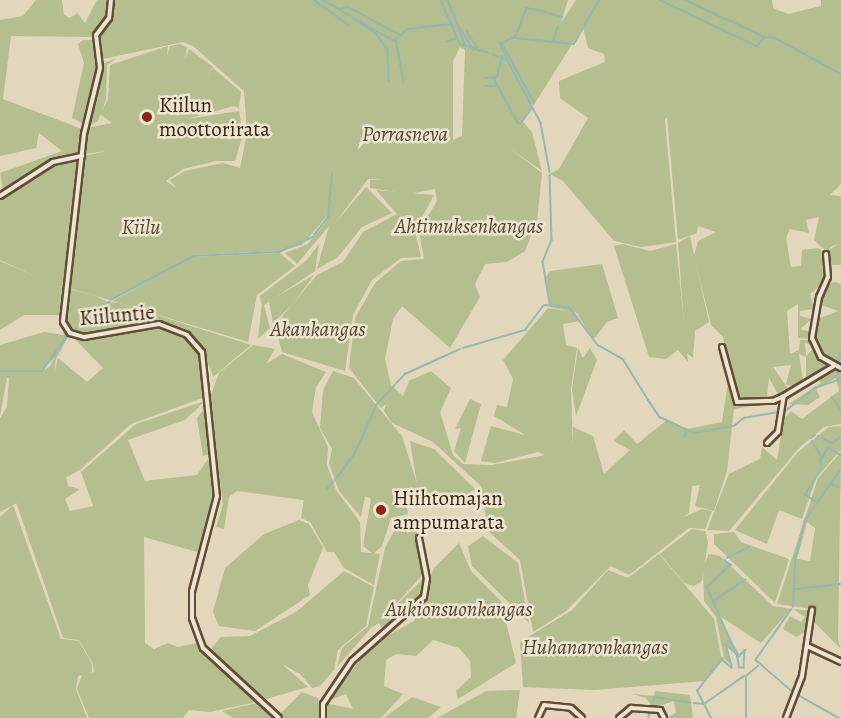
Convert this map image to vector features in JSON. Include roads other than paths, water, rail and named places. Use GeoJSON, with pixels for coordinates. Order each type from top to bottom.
{"type":"FeatureCollection","features":[{"type":"Feature","properties":{"kind":"street","name":"Kiiluntie"},"geometry":{"type":"LineString","coordinates":[[111,0],[109,18],[96,36],[100,68],[82,156],[63,322],[70,333],[84,337],[156,323],[187,335],[202,352],[218,496],[192,591],[193,622],[204,649],[279,718]]}},
{"type":"Feature","properties":{"kind":"street"},"geometry":{"type":"LineString","coordinates":[[0,196],[53,162],[82,156]]}},
{"type":"Feature","properties":{"kind":"street"},"geometry":{"type":"LineString","coordinates":[[826,254],[828,277],[812,335],[819,354],[834,366],[841,368]]}},
{"type":"Feature","properties":{"kind":"street"},"geometry":{"type":"LineString","coordinates":[[722,347],[736,402],[775,401],[834,366]]}},
{"type":"Feature","properties":{"kind":"street"},"geometry":{"type":"LineString","coordinates":[[767,443],[779,429],[784,396]]}},
{"type":"Feature","properties":{"kind":"street"},"geometry":{"type":"LineString","coordinates":[[323,718],[323,704],[352,661],[424,597],[427,579],[419,538]]}},
{"type":"Feature","properties":{"kind":"street"},"geometry":{"type":"LineString","coordinates":[[786,718],[807,646],[812,610]]}},
{"type":"Feature","properties":{"kind":"street"},"geometry":{"type":"LineString","coordinates":[[807,646],[841,662]]}},
{"type":"Feature","properties":{"kind":"street"},"geometry":{"type":"LineString","coordinates":[[538,718],[544,705],[571,708],[582,718]]}},
{"type":"Feature","properties":{"kind":"street"},"geometry":{"type":"LineString","coordinates":[[619,718],[631,708],[660,710],[664,718]]}},
{"type":"Feature","properties":{"kind":"waterway"},"geometry":{"type":"LineString","coordinates":[[314,0],[350,26]]}},
{"type":"Feature","properties":{"kind":"waterway"},"geometry":{"type":"LineString","coordinates":[[323,0],[394,41],[408,29],[451,24]]}},
{"type":"Feature","properties":{"kind":"waterway"},"geometry":{"type":"LineString","coordinates":[[441,0],[460,44],[489,53]]}},
{"type":"Feature","properties":{"kind":"waterway"},"geometry":{"type":"LineString","coordinates":[[448,0],[466,47]]}},
{"type":"Feature","properties":{"kind":"waterway"},"geometry":{"type":"LineString","coordinates":[[515,38],[574,44],[599,0]]}},
{"type":"Feature","properties":{"kind":"waterway"},"geometry":{"type":"LineString","coordinates":[[660,0],[757,46],[765,37],[775,38],[841,74]]}},
{"type":"Feature","properties":{"kind":"waterway"},"geometry":{"type":"LineString","coordinates":[[685,0],[765,37]]}},
{"type":"Feature","properties":{"kind":"waterway"},"geometry":{"type":"LineString","coordinates":[[339,9],[348,7],[399,34]]}},
{"type":"Feature","properties":{"kind":"waterway"},"geometry":{"type":"LineString","coordinates":[[517,33],[526,8],[546,11]]}},
{"type":"Feature","properties":{"kind":"waterway"},"geometry":{"type":"LineString","coordinates":[[549,13],[562,17]]}},
{"type":"Feature","properties":{"kind":"waterway"},"geometry":{"type":"LineString","coordinates":[[353,19],[375,32],[388,50],[389,82]]}},
{"type":"Feature","properties":{"kind":"waterway"},"geometry":{"type":"LineString","coordinates":[[457,23],[474,50]]}},
{"type":"Feature","properties":{"kind":"waterway"},"geometry":{"type":"LineString","coordinates":[[553,41],[557,28]]}},
{"type":"Feature","properties":{"kind":"waterway"},"geometry":{"type":"LineString","coordinates":[[467,31],[479,51]]}},
{"type":"Feature","properties":{"kind":"waterway"},"geometry":{"type":"LineString","coordinates":[[507,59],[500,44],[516,36]]}},
{"type":"Feature","properties":{"kind":"waterway"},"geometry":{"type":"LineString","coordinates":[[446,42],[457,38]]}},
{"type":"Feature","properties":{"kind":"waterway"},"geometry":{"type":"LineString","coordinates":[[396,39],[404,82]]}},
{"type":"Feature","properties":{"kind":"waterway"},"geometry":{"type":"LineString","coordinates":[[502,43],[533,100]]}},
{"type":"Feature","properties":{"kind":"waterway"},"geometry":{"type":"LineString","coordinates":[[492,54],[508,61],[531,104]]}},
{"type":"Feature","properties":{"kind":"waterway"},"geometry":{"type":"LineString","coordinates":[[485,78],[497,77],[502,57]]}},
{"type":"Feature","properties":{"kind":"waterway"},"geometry":{"type":"LineString","coordinates":[[494,78],[518,123]]}},
{"type":"Feature","properties":{"kind":"waterway"},"geometry":{"type":"LineString","coordinates":[[485,86],[498,86]]}},
{"type":"Feature","properties":{"kind":"waterway"},"geometry":{"type":"LineString","coordinates":[[532,106],[541,123],[550,172]]}},
{"type":"Feature","properties":{"kind":"waterway"},"geometry":{"type":"LineString","coordinates":[[520,124],[532,108]]}},
{"type":"Feature","properties":{"kind":"waterway"},"geometry":{"type":"LineString","coordinates":[[314,235],[328,217],[332,174]]}},
{"type":"Feature","properties":{"kind":"waterway"},"geometry":{"type":"LineString","coordinates":[[550,175],[552,240],[543,262],[550,303]]}},
{"type":"Feature","properties":{"kind":"waterway"},"geometry":{"type":"LineString","coordinates":[[111,300],[193,256],[279,252],[313,237]]}},
{"type":"Feature","properties":{"kind":"waterway"},"geometry":{"type":"LineString","coordinates":[[72,331],[109,302]]}},
{"type":"Feature","properties":{"kind":"waterway"},"geometry":{"type":"LineString","coordinates":[[463,348],[525,330],[544,305],[569,307],[598,345],[623,359],[646,396]]}},
{"type":"Feature","properties":{"kind":"waterway"},"geometry":{"type":"LineString","coordinates":[[0,371],[42,371],[68,335]]}},
{"type":"Feature","properties":{"kind":"waterway"},"geometry":{"type":"LineString","coordinates":[[378,403],[405,374],[460,349]]}},
{"type":"Feature","properties":{"kind":"waterway"},"geometry":{"type":"LineString","coordinates":[[837,365],[841,352]]}},
{"type":"Feature","properties":{"kind":"waterway"},"geometry":{"type":"LineString","coordinates":[[836,368],[840,377]]}},
{"type":"Feature","properties":{"kind":"waterway"},"geometry":{"type":"LineString","coordinates":[[784,412],[815,388],[841,379]]}},
{"type":"Feature","properties":{"kind":"waterway"},"geometry":{"type":"LineString","coordinates":[[832,397],[841,410]]}},
{"type":"Feature","properties":{"kind":"waterway"},"geometry":{"type":"LineString","coordinates":[[647,398],[660,417],[694,433],[732,426]]}},
{"type":"Feature","properties":{"kind":"waterway"},"geometry":{"type":"LineString","coordinates":[[335,480],[354,455],[377,404]]}},
{"type":"Feature","properties":{"kind":"waterway"},"geometry":{"type":"LineString","coordinates":[[734,426],[744,418],[779,412]]}},
{"type":"Feature","properties":{"kind":"waterway"},"geometry":{"type":"LineString","coordinates":[[684,437],[687,431]]}},
{"type":"Feature","properties":{"kind":"waterway"},"geometry":{"type":"LineString","coordinates":[[811,438],[815,435]]}},
{"type":"Feature","properties":{"kind":"waterway"},"geometry":{"type":"LineString","coordinates":[[818,436],[832,443],[841,437]]}},
{"type":"Feature","properties":{"kind":"waterway"},"geometry":{"type":"LineString","coordinates":[[812,441],[822,457]]}},
{"type":"Feature","properties":{"kind":"waterway"},"geometry":{"type":"LineString","coordinates":[[817,503],[805,495],[822,468],[820,460],[828,448],[841,455]]}},
{"type":"Feature","properties":{"kind":"waterway"},"geometry":{"type":"LineString","coordinates":[[795,559],[805,520],[841,469]]}},
{"type":"Feature","properties":{"kind":"waterway"},"geometry":{"type":"LineString","coordinates":[[326,490],[333,482]]}},
{"type":"Feature","properties":{"kind":"waterway"},"geometry":{"type":"LineString","coordinates":[[832,484],[841,488]]}},
{"type":"Feature","properties":{"kind":"waterway"},"geometry":{"type":"LineString","coordinates":[[727,558],[750,547]]}},
{"type":"Feature","properties":{"kind":"waterway"},"geometry":{"type":"LineString","coordinates":[[725,560],[731,565],[707,587],[738,657],[745,650],[744,668],[739,668],[737,655],[726,645],[732,666]]}},
{"type":"Feature","properties":{"kind":"waterway"},"geometry":{"type":"LineString","coordinates":[[793,607],[795,561]]}},
{"type":"Feature","properties":{"kind":"waterway"},"geometry":{"type":"LineString","coordinates":[[712,602],[745,580]]}},
{"type":"Feature","properties":{"kind":"waterway"},"geometry":{"type":"LineString","coordinates":[[795,589],[841,584]]}},
{"type":"Feature","properties":{"kind":"waterway"},"geometry":{"type":"LineString","coordinates":[[792,609],[756,660],[793,692]]}},
{"type":"Feature","properties":{"kind":"waterway"},"geometry":{"type":"LineString","coordinates":[[711,718],[697,691],[722,659],[732,668]]}},
{"type":"Feature","properties":{"kind":"waterway"},"geometry":{"type":"LineString","coordinates":[[747,675],[758,666]]}},
{"type":"Feature","properties":{"kind":"waterway"},"geometry":{"type":"LineString","coordinates":[[694,703],[704,704],[744,676]]}},
{"type":"Feature","properties":{"kind":"waterway"},"geometry":{"type":"LineString","coordinates":[[746,677],[746,718]]}},
{"type":"Feature","properties":{"kind":"waterway"},"geometry":{"type":"LineString","coordinates":[[798,695],[839,718]]}},
{"type":"Feature","properties":{"kind":"waterway"},"geometry":{"type":"LineString","coordinates":[[651,707],[655,697],[691,703]]}},
{"type":"Feature","properties":{"kind":"waterway"},"geometry":{"type":"LineString","coordinates":[[648,718],[650,711]]}},
{"type":"Feature","properties":{"kind":"place","name":"Kiilun moottorirata"},"geometry":{"type":"Point","coordinates":[147,117]}},
{"type":"Feature","properties":{"kind":"place","name":"Hiihtomajan ampumarata"},"geometry":{"type":"Point","coordinates":[381,510]}},
{"type":"Feature","properties":{"kind":"park label","name":"Porrasneva"},"geometry":{"type":"Point","coordinates":[405,134]}},
{"type":"Feature","properties":{"kind":"park label","name":"Ahtimuksenkangas"},"geometry":{"type":"Point","coordinates":[469,226]}},
{"type":"Feature","properties":{"kind":"park label","name":"Kiilu"},"geometry":{"type":"Point","coordinates":[141,227]}},
{"type":"Feature","properties":{"kind":"park label","name":"Akankangas"},"geometry":{"type":"Point","coordinates":[318,329]}},
{"type":"Feature","properties":{"kind":"park label","name":"Aukionsuonkangas"},"geometry":{"type":"Point","coordinates":[459,609]}},
{"type":"Feature","properties":{"kind":"park label","name":"Huhanaronkangas"},"geometry":{"type":"Point","coordinates":[595,647]}}]}
